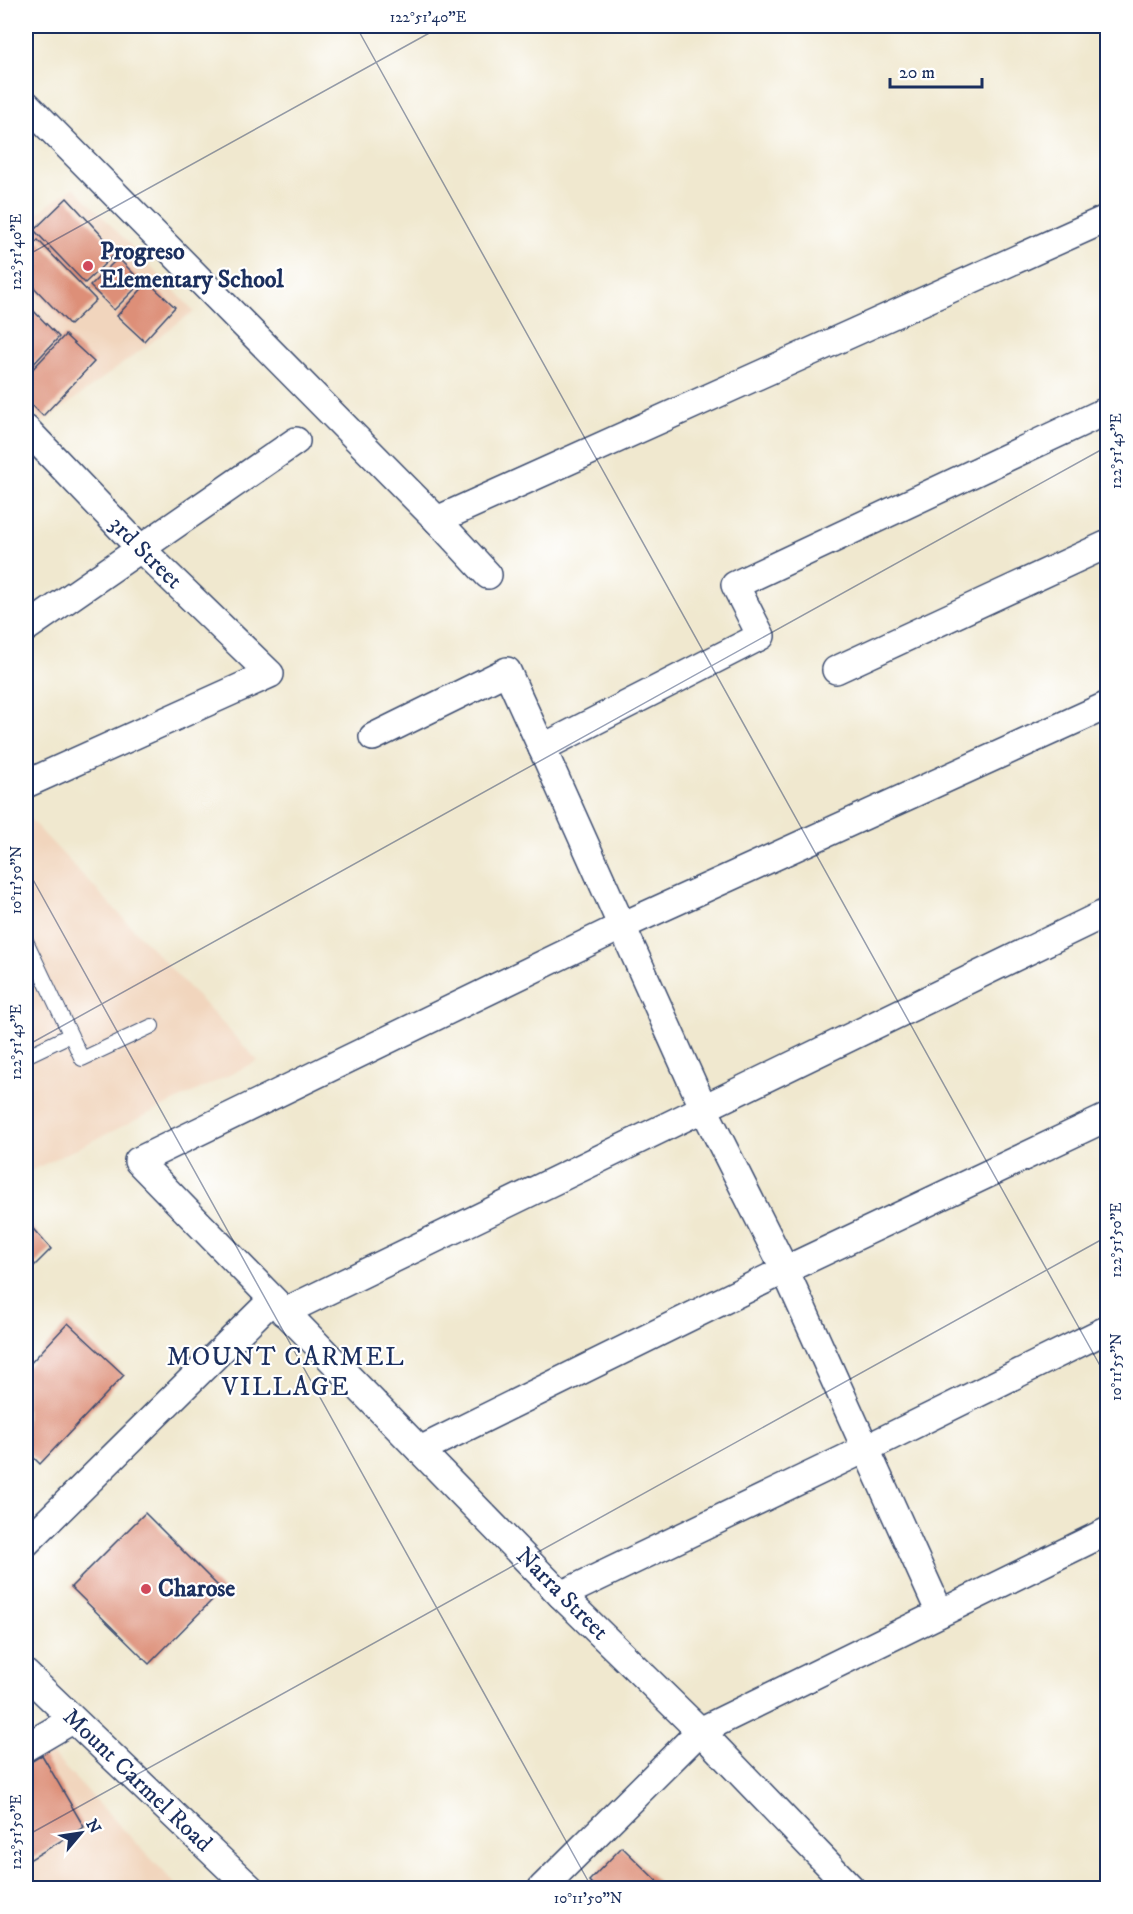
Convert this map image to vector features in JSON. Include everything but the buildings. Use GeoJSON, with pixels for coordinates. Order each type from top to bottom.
{"type":"FeatureCollection","features":[{"type":"Feature","properties":{"kind":"street"},"geometry":{"type":"LineString","coordinates":[[26,104],[437,520],[488,575]]}},
{"type":"Feature","properties":{"kind":"street"},"geometry":{"type":"LineString","coordinates":[[437,520],[1107,219]]}},
{"type":"Feature","properties":{"kind":"street"},"geometry":{"type":"LineString","coordinates":[[542,748],[761,636],[735,585],[1107,410]]}},
{"type":"Feature","properties":{"kind":"street","name":"3rd Street"},"geometry":{"type":"LineString","coordinates":[[26,429],[140,548],[270,674],[26,784]]}},
{"type":"Feature","properties":{"kind":"street"},"geometry":{"type":"LineString","coordinates":[[26,628],[296,441]]}},
{"type":"Feature","properties":{"kind":"street"},"geometry":{"type":"LineString","coordinates":[[836,670],[1107,544]]}},
{"type":"Feature","properties":{"kind":"street"},"geometry":{"type":"LineString","coordinates":[[373,737],[507,671],[704,1109],[785,1270],[940,1613]]}},
{"type":"Feature","properties":{"kind":"street"},"geometry":{"type":"LineString","coordinates":[[622,926],[1107,705]]}},
{"type":"Feature","properties":{"kind":"street"},"geometry":{"type":"LineString","coordinates":[[26,1543],[278,1306],[704,1109],[1107,912]]}},
{"type":"Feature","properties":{"kind":"street","name":"Narra Street"},"geometry":{"type":"LineString","coordinates":[[622,926],[138,1161],[561,1595],[700,1731],[852,1888]]}},
{"type":"Feature","properties":{"kind":"street"},"geometry":{"type":"LineString","coordinates":[[420,1450],[785,1270],[1107,1118]]}},
{"type":"Feature","properties":{"kind":"street"},"geometry":{"type":"LineString","coordinates":[[561,1595],[865,1449],[1107,1329]]}},
{"type":"Feature","properties":{"kind":"street"},"geometry":{"type":"LineString","coordinates":[[542,1888],[700,1731],[1107,1531]]}},
{"type":"Feature","properties":{"kind":"street","name":"Mount Carmel Road"},"geometry":{"type":"LineString","coordinates":[[26,1674],[250,1888]]}},
{"type":"Feature","properties":{"kind":"street"},"geometry":{"type":"LineString","coordinates":[[26,1747],[72,1720]]}},
{"type":"Feature","properties":{"kind":"lane"},"geometry":{"type":"LineString","coordinates":[[26,941],[82,1059],[152,1026]]}},
{"type":"Feature","properties":{"kind":"lane"},"geometry":{"type":"LineString","coordinates":[[26,1056],[70,1035]]}},
{"type":"Feature","properties":{"kind":"shaded area","name":"Progreso Elementary School"},"geometry":{"type":"Polygon","coordinates":[[[74,187],[194,311],[42,423],[26,407],[26,221],[74,187]]]}},
{"type":"Feature","properties":{"kind":"shaded area"},"geometry":{"type":"Polygon","coordinates":[[[26,815],[258,1061],[26,1173],[26,815]]]}},
{"type":"Feature","properties":{"kind":"shaded area"},"geometry":{"type":"Polygon","coordinates":[[[46,1748],[179,1888],[26,1888],[26,1760],[46,1748]]]}},
{"type":"Feature","properties":{"kind":"place","name":"Progreso Elementary School"},"geometry":{"type":"Point","coordinates":[88,266]}},
{"type":"Feature","properties":{"kind":"place","name":"Charose"},"geometry":{"type":"Point","coordinates":[146,1589]}},
{"type":"Feature","properties":{"kind":"district","name":"MOUNT CARMEL VILLAGE"},"geometry":{"type":"Point","coordinates":[286,1372]}}]}
